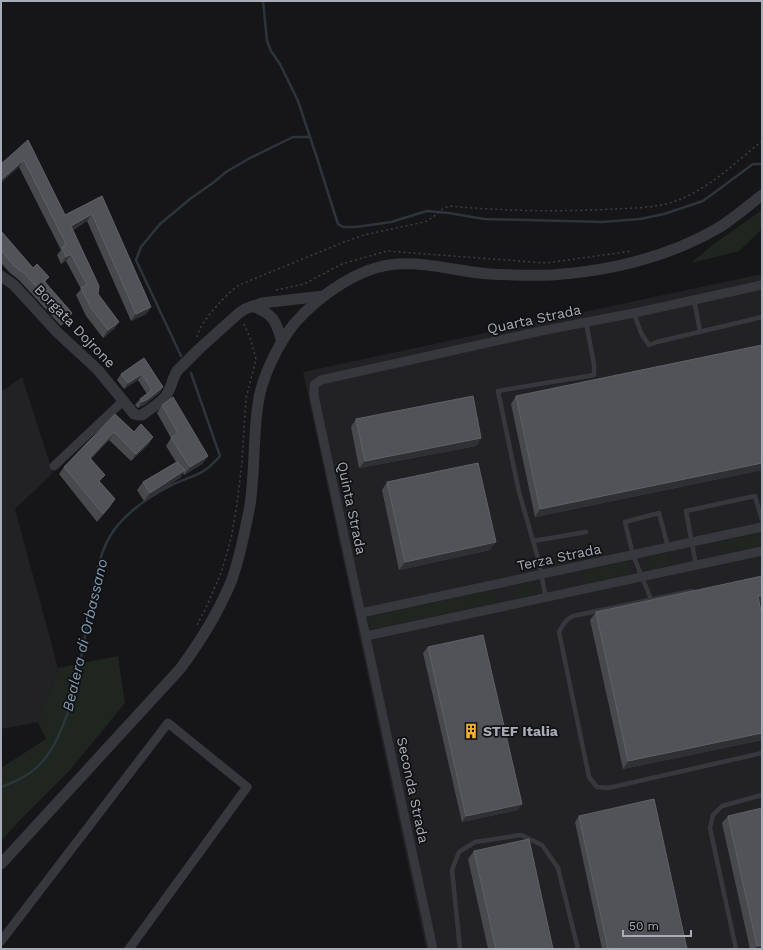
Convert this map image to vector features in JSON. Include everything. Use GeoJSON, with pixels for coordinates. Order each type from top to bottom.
{"type":"FeatureCollection","features":[{"type":"Feature","properties":{"kind":"street"},"geometry":{"type":"LineString","coordinates":[[1,864],[180,669],[195,649],[231,581],[242,544],[250,504],[258,402],[264,379],[282,342],[292,326],[323,296],[350,279],[373,269],[395,264],[416,264],[490,274],[550,275],[597,271],[636,262],[685,244],[720,227],[762,195]]}},
{"type":"Feature","properties":{"kind":"street","name":"Borgata Dojrone"},"geometry":{"type":"LineString","coordinates":[[1,276],[14,285],[57,332],[98,370],[134,414],[138,415],[142,415],[165,397],[177,371],[238,313],[262,302],[323,296]]}},
{"type":"Feature","properties":{"kind":"street","name":"Quarta Strada"},"geometry":{"type":"LineString","coordinates":[[314,385],[321,380],[541,331],[634,313],[762,285]]}},
{"type":"Feature","properties":{"kind":"street"},"geometry":{"type":"LineString","coordinates":[[252,306],[264,311],[274,319],[282,342]]}},
{"type":"Feature","properties":{"kind":"street","name":"Quinta Strada"},"geometry":{"type":"LineString","coordinates":[[314,385],[314,396],[366,636]]}},
{"type":"Feature","properties":{"kind":"street"},"geometry":{"type":"LineString","coordinates":[[54,466],[123,401]]}},
{"type":"Feature","properties":{"kind":"street","name":"Terza Strada"},"geometry":{"type":"LineString","coordinates":[[361,613],[762,527]]}},
{"type":"Feature","properties":{"kind":"street"},"geometry":{"type":"LineString","coordinates":[[366,636],[762,551]]}},
{"type":"Feature","properties":{"kind":"street","name":"Seconda Strada"},"geometry":{"type":"LineString","coordinates":[[366,636],[433,949]]}},
{"type":"Feature","properties":{"kind":"street"},"geometry":{"type":"LineString","coordinates":[[1,941],[168,723],[248,788],[129,949]]}},
{"type":"Feature","properties":{"kind":"lane"},"geometry":{"type":"LineString","coordinates":[[694,300],[700,332]]}},
{"type":"Feature","properties":{"kind":"lane"},"geometry":{"type":"LineString","coordinates":[[634,313],[641,333],[649,345],[762,317]]}},
{"type":"Feature","properties":{"kind":"lane"},"geometry":{"type":"LineString","coordinates":[[546,598],[538,558],[519,492],[498,391],[594,375],[594,364],[586,322]]}},
{"type":"Feature","properties":{"kind":"lane"},"geometry":{"type":"LineString","coordinates":[[696,565],[686,511],[755,496],[762,520]]}},
{"type":"Feature","properties":{"kind":"lane"},"geometry":{"type":"LineString","coordinates":[[651,599],[649,590],[633,555],[625,522],[659,513],[668,547]]}},
{"type":"Feature","properties":{"kind":"lane"},"geometry":{"type":"LineString","coordinates":[[532,541],[586,532]]}},
{"type":"Feature","properties":{"kind":"lane"},"geometry":{"type":"LineString","coordinates":[[701,589],[573,616],[568,618],[562,626],[560,632],[589,777],[597,787],[608,788],[762,753]]}},
{"type":"Feature","properties":{"kind":"lane"},"geometry":{"type":"LineString","coordinates":[[736,949],[710,828],[713,815],[722,806],[762,794]]}},
{"type":"Feature","properties":{"kind":"lane"},"geometry":{"type":"LineString","coordinates":[[460,949],[452,870],[459,852],[475,842],[521,835],[542,845],[558,868],[578,949]]}},
{"type":"Feature","properties":{"kind":"path"},"geometry":{"type":"LineString","coordinates":[[199,349],[196,342],[197,334],[202,325],[224,297],[239,285],[344,242],[373,233],[424,222],[436,215],[441,209],[449,206],[523,211],[563,211],[636,208],[661,205],[680,200],[695,193],[709,184],[762,141]]}},
{"type":"Feature","properties":{"kind":"path"},"geometry":{"type":"LineString","coordinates":[[274,291],[304,284],[342,264],[387,251],[546,262],[631,251]]}},
{"type":"Feature","properties":{"kind":"path"},"geometry":{"type":"LineString","coordinates":[[194,630],[222,573],[231,538],[237,504],[242,462],[246,399],[256,359],[250,338],[238,313]]}},
{"type":"Feature","properties":{"kind":"shaded area"},"geometry":{"type":"Polygon","coordinates":[[[762,210],[762,229],[739,251],[691,263],[715,243],[762,210]]]}},
{"type":"Feature","properties":{"kind":"shaded area"},"geometry":{"type":"Polygon","coordinates":[[[762,274],[762,949],[426,949],[303,372],[762,274]]]}},
{"type":"Feature","properties":{"kind":"shaded area"},"geometry":{"type":"Polygon","coordinates":[[[22,377],[53,473],[15,509],[58,668],[38,722],[1,729],[1,392],[22,377]]]}},
{"type":"Feature","properties":{"kind":"shaded area"},"geometry":{"type":"Polygon","coordinates":[[[761,533],[762,545],[721,553],[718,542],[761,533]]]}},
{"type":"Feature","properties":{"kind":"shaded area"},"geometry":{"type":"Polygon","coordinates":[[[667,553],[670,565],[651,569],[648,557],[667,553]]]}},
{"type":"Feature","properties":{"kind":"shaded area"},"geometry":{"type":"Polygon","coordinates":[[[627,561],[630,573],[587,583],[585,570],[627,561]]]}},
{"type":"Feature","properties":{"kind":"shaded area"},"geometry":{"type":"Polygon","coordinates":[[[534,581],[537,593],[517,598],[515,586],[534,581]]]}},
{"type":"Feature","properties":{"kind":"shaded area"},"geometry":{"type":"Polygon","coordinates":[[[494,590],[496,602],[373,629],[370,626],[369,621],[371,616],[494,590]]]}},
{"type":"Feature","properties":{"kind":"shaded area"},"geometry":{"type":"Polygon","coordinates":[[[118,656],[125,703],[70,770],[1,841],[1,768],[46,739],[38,722],[58,668],[118,656]]]}},
{"type":"Feature","properties":{"kind":"building"},"geometry":{"type":"Polygon","coordinates":[[[28,140],[65,215],[102,196],[151,307],[136,314],[92,214],[71,226],[99,286],[98,294],[119,322],[108,330],[91,308],[81,288],[87,285],[71,254],[66,257],[62,248],[66,244],[24,160],[1,180],[1,164],[28,140]]]}},
{"type":"Feature","properties":{"kind":"building"},"geometry":{"type":"Polygon","coordinates":[[[1,231],[33,268],[37,264],[49,277],[44,281],[72,313],[66,319],[24,273],[14,266],[1,250],[1,231]]]}},
{"type":"Feature","properties":{"kind":"building"},"geometry":{"type":"Polygon","coordinates":[[[762,345],[762,463],[540,509],[516,396],[762,345]]]}},
{"type":"Feature","properties":{"kind":"building"},"geometry":{"type":"Polygon","coordinates":[[[144,358],[163,387],[142,402],[140,399],[152,390],[142,374],[128,383],[121,374],[144,358]]]}},
{"type":"Feature","properties":{"kind":"building"},"geometry":{"type":"Polygon","coordinates":[[[473,396],[481,438],[365,461],[356,419],[473,396]]]}},
{"type":"Feature","properties":{"kind":"building"},"geometry":{"type":"Polygon","coordinates":[[[173,397],[208,456],[190,467],[171,438],[178,433],[162,405],[173,397]]]}},
{"type":"Feature","properties":{"kind":"building"},"geometry":{"type":"Polygon","coordinates":[[[115,414],[134,432],[141,424],[153,437],[136,454],[114,432],[90,458],[105,475],[99,481],[115,499],[103,514],[64,467],[115,414]]]}},
{"type":"Feature","properties":{"kind":"building"},"geometry":{"type":"Polygon","coordinates":[[[177,462],[185,470],[150,493],[143,482],[177,462]]]}},
{"type":"Feature","properties":{"kind":"building"},"geometry":{"type":"Polygon","coordinates":[[[478,463],[496,542],[405,562],[387,482],[478,463]]]}},
{"type":"Feature","properties":{"kind":"building"},"geometry":{"type":"Polygon","coordinates":[[[762,576],[762,596],[758,596],[762,616],[762,733],[628,761],[596,612],[762,576]]]}},
{"type":"Feature","properties":{"kind":"building","name":"STEF Italia"},"geometry":{"type":"Polygon","coordinates":[[[483,635],[522,804],[466,816],[428,647],[483,635]]]}},
{"type":"Feature","properties":{"kind":"building"},"geometry":{"type":"Polygon","coordinates":[[[654,799],[687,949],[608,949],[579,816],[654,799]]]}},
{"type":"Feature","properties":{"kind":"building"},"geometry":{"type":"Polygon","coordinates":[[[762,808],[762,945],[757,946],[728,816],[762,808]]]}},
{"type":"Feature","properties":{"kind":"building"},"geometry":{"type":"Polygon","coordinates":[[[529,839],[553,949],[496,949],[474,851],[529,839]]]}},
{"type":"Feature","properties":{"kind":"waterway"},"geometry":{"type":"LineString","coordinates":[[263,1],[267,41],[298,101],[338,224],[343,227],[356,227],[391,222],[427,211],[484,219],[602,222],[640,219],[664,214],[703,201],[753,164],[762,164]]}},
{"type":"Feature","properties":{"kind":"waterway","name":"Bealera di Orbassano"},"geometry":{"type":"LineString","coordinates":[[181,356],[136,260],[141,247],[160,224],[226,172],[250,158],[293,137],[310,137]]}},
{"type":"Feature","properties":{"kind":"waterway","name":"Bealera di Orbassano"},"geometry":{"type":"LineString","coordinates":[[1,787],[23,777],[38,766],[53,746],[62,727],[76,683],[97,570],[109,537],[126,516],[148,499],[172,485],[198,474],[208,468],[220,456],[191,373]]}},
{"type":"Feature","properties":{"kind":"place","name":"STEF Italia"},"geometry":{"type":"Point","coordinates":[471,731]}}]}
